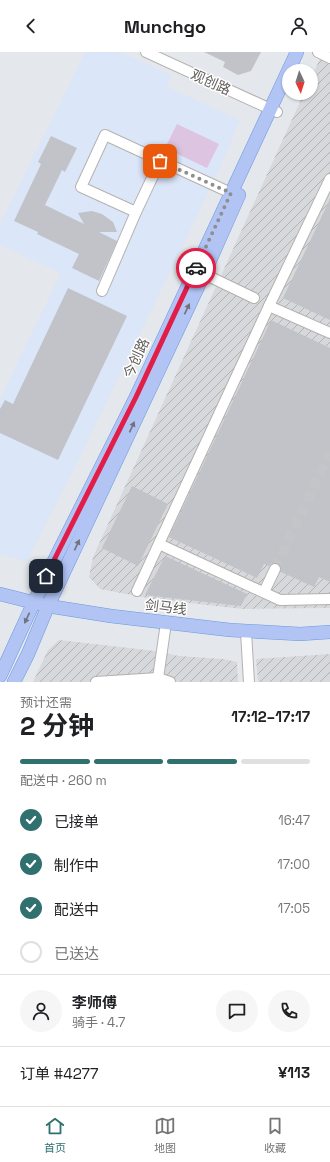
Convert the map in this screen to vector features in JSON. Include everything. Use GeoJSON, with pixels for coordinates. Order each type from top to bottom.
{"type":"FeatureCollection","features":[{"type":"Feature","properties":{"kind":"main road","name":"今创路"},"geometry":{"type":"LineString","coordinates":[[14,682],[28,654],[48,606],[204,274],[297,52]]}},
{"type":"Feature","properties":{"kind":"main road"},"geometry":{"type":"LineString","coordinates":[[298,64],[304,52]]}},
{"type":"Feature","properties":{"kind":"main road","name":"今创路"},"geometry":{"type":"LineString","coordinates":[[0,676],[34,602],[136,397],[231,193],[273,110],[282,96]]}},
{"type":"Feature","properties":{"kind":"main road","name":"剑马线"},"geometry":{"type":"LineString","coordinates":[[0,594],[48,606],[166,623],[246,632],[300,634],[330,632]]}},
{"type":"Feature","properties":{"kind":"street","name":"观创路"},"geometry":{"type":"LineString","coordinates":[[146,52],[273,110]]}},
{"type":"Feature","properties":{"kind":"street"},"geometry":{"type":"LineString","coordinates":[[318,52],[330,58]]}},
{"type":"Feature","properties":{"kind":"street"},"geometry":{"type":"LineString","coordinates":[[136,212],[81,187],[105,135],[231,193]]}},
{"type":"Feature","properties":{"kind":"street"},"geometry":{"type":"LineString","coordinates":[[102,291],[160,161]]}},
{"type":"Feature","properties":{"kind":"street"},"geometry":{"type":"LineString","coordinates":[[137,591],[269,306],[330,179]]}},
{"type":"Feature","properties":{"kind":"street"},"geometry":{"type":"LineString","coordinates":[[204,274],[254,298]]}},
{"type":"Feature","properties":{"kind":"street"},"geometry":{"type":"LineString","coordinates":[[269,306],[330,333]]}},
{"type":"Feature","properties":{"kind":"street"},"geometry":{"type":"LineString","coordinates":[[159,544],[280,600],[330,599]]}},
{"type":"Feature","properties":{"kind":"street"},"geometry":{"type":"LineString","coordinates":[[264,592],[275,569]]}},
{"type":"Feature","properties":{"kind":"street"},"geometry":{"type":"LineString","coordinates":[[158,678],[166,623]]}},
{"type":"Feature","properties":{"kind":"street"},"geometry":{"type":"LineString","coordinates":[[246,632],[249,682]]}},
{"type":"Feature","properties":{"kind":"street"},"geometry":{"type":"LineString","coordinates":[[96,682],[158,678],[170,682]]}},
{"type":"Feature","properties":{"kind":"shaded area"},"geometry":{"type":"Polygon","coordinates":[[[85,52],[120,52],[171,75],[167,87],[240,120],[212,185],[76,465],[27,561],[0,554],[0,399],[61,273],[0,245],[0,225],[85,52]]]}},
{"type":"Feature","properties":{"kind":"shaded area"},"geometry":{"type":"Polygon","coordinates":[[[323,52],[330,52],[330,608],[243,609],[153,599],[100,589],[89,577],[93,557],[301,100],[318,100],[317,64],[323,52]]]}},
{"type":"Feature","properties":{"kind":"shaded area"},"geometry":{"type":"Polygon","coordinates":[[[177,124],[219,144],[207,168],[165,148],[177,124]]]}},
{"type":"Feature","properties":{"kind":"shaded area"},"geometry":{"type":"Polygon","coordinates":[[[59,640],[155,651],[179,656],[223,659],[237,662],[238,682],[33,682],[48,650],[59,640]]]}},
{"type":"Feature","properties":{"kind":"shaded area"},"geometry":{"type":"Polygon","coordinates":[[[330,654],[330,682],[258,682],[256,659],[330,654]]]}},
{"type":"Feature","properties":{"kind":"building"},"geometry":{"type":"Polygon","coordinates":[[[204,52],[261,52],[251,71],[238,75],[223,67],[225,62],[204,52]]]}},
{"type":"Feature","properties":{"kind":"building"},"geometry":{"type":"Polygon","coordinates":[[[51,136],[77,148],[65,172],[62,170],[45,205],[84,224],[78,213],[92,211],[102,214],[113,222],[117,232],[99,232],[117,241],[99,281],[72,268],[79,254],[14,221],[41,164],[38,162],[51,136]]]}},
{"type":"Feature","properties":{"kind":"building"},"geometry":{"type":"Polygon","coordinates":[[[330,199],[330,320],[283,298],[330,199]]]}},
{"type":"Feature","properties":{"kind":"building"},"geometry":{"type":"Polygon","coordinates":[[[68,288],[127,316],[58,460],[0,433],[0,409],[5,400],[13,404],[68,288]]]}},
{"type":"Feature","properties":{"kind":"building"},"geometry":{"type":"Polygon","coordinates":[[[271,320],[330,348],[330,582],[319,577],[314,587],[281,572],[281,566],[277,563],[272,563],[269,566],[264,564],[257,578],[169,537],[271,320]]]}},
{"type":"Feature","properties":{"kind":"building"},"geometry":{"type":"Polygon","coordinates":[[[132,486],[168,504],[138,566],[102,548],[132,486]]]}},
{"type":"Feature","properties":{"kind":"building"},"geometry":{"type":"Polygon","coordinates":[[[165,556],[247,594],[241,606],[145,595],[165,556]]]}},
{"type":"Feature","properties":{"kind":"tunnel"},"geometry":{"type":"LineString","coordinates":[[275,569],[330,452]]}},
{"type":"Feature","properties":{"kind":"way so far"},"geometry":{"type":"LineString","coordinates":[[160,161],[231,193],[196,268]]}},
{"type":"Feature","properties":{"kind":"route"},"geometry":{"type":"LineString","coordinates":[[46,576],[136,397],[196,268]]}}]}
